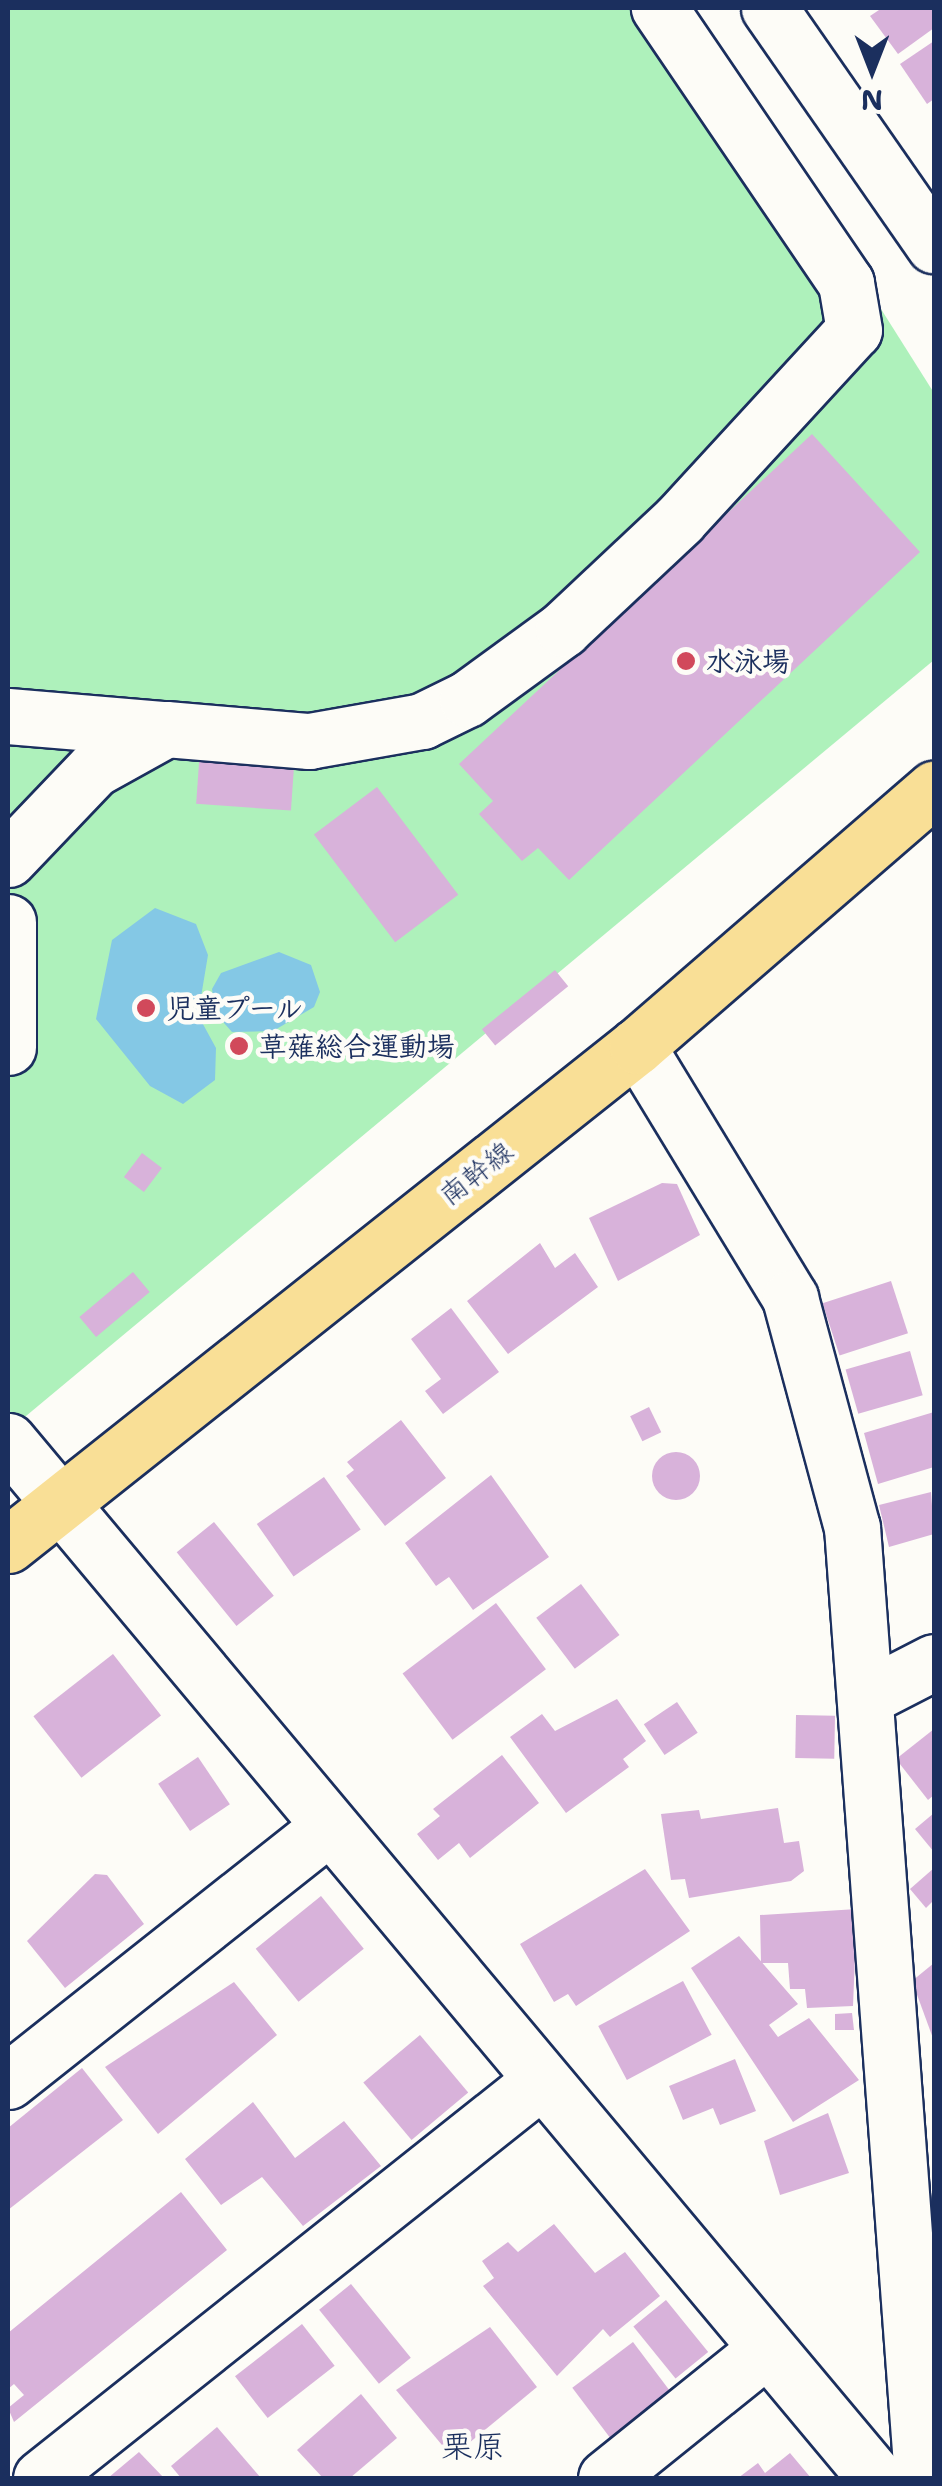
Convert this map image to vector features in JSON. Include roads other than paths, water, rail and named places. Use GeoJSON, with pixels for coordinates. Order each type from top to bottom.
{"type":"FeatureCollection","features":[{"type":"Feature","properties":{"kind":"main road","name":"南幹線"},"geometry":{"type":"LineString","coordinates":[[8,1544],[637,1046],[934,788]]}},
{"type":"Feature","properties":{"kind":"street"},"geometry":{"type":"LineString","coordinates":[[8,716],[309,740],[422,721],[468,699],[562,628],[680,520],[854,330],[846,283],[659,8]]}},
{"type":"Feature","properties":{"kind":"street"},"geometry":{"type":"LineString","coordinates":[[769,8],[934,244]]}},
{"type":"Feature","properties":{"kind":"street"},"geometry":{"type":"LineString","coordinates":[[8,859],[94,769],[166,729]]}},
{"type":"Feature","properties":{"kind":"street"},"geometry":{"type":"LineString","coordinates":[[8,922],[8,1047]]}},
{"type":"Feature","properties":{"kind":"street"},"geometry":{"type":"LineString","coordinates":[[637,1046],[790,1298],[852,1528],[922,2478]]}},
{"type":"Feature","properties":{"kind":"street"},"geometry":{"type":"LineString","coordinates":[[8,1441],[538,2083],[876,2478]]}},
{"type":"Feature","properties":{"kind":"street"},"geometry":{"type":"LineString","coordinates":[[866,1697],[934,1662]]}},
{"type":"Feature","properties":{"kind":"street"},"geometry":{"type":"LineString","coordinates":[[8,2081],[328,1827]]}},
{"type":"Feature","properties":{"kind":"street"},"geometry":{"type":"LineString","coordinates":[[42,2478],[538,2083]]}},
{"type":"Feature","properties":{"kind":"street"},"geometry":{"type":"LineString","coordinates":[[606,2478],[764,2351]]}},
{"type":"Feature","properties":{"kind":"water","name":"児童プール"},"geometry":{"type":"Polygon","coordinates":[[[155,908],[196,924],[208,955],[198,1015],[216,1048],[215,1080],[183,1104],[150,1086],[96,1019],[112,940],[155,908]]]}},
{"type":"Feature","properties":{"kind":"water","name":"児童プール"},"geometry":{"type":"Polygon","coordinates":[[[279,952],[311,965],[320,992],[314,1007],[273,1031],[232,1032],[216,1014],[212,989],[221,973],[279,952]]]}},
{"type":"Feature","properties":{"kind":"place","name":"水泳場"},"geometry":{"type":"Point","coordinates":[686,661]}},
{"type":"Feature","properties":{"kind":"place","name":"児童プール"},"geometry":{"type":"Point","coordinates":[146,1008]}},
{"type":"Feature","properties":{"kind":"place","name":"草薙総合運動場"},"geometry":{"type":"Point","coordinates":[239,1046]}},
{"type":"Feature","properties":{"kind":"district","name":"栗原"},"geometry":{"type":"Point","coordinates":[473,2446]}}]}
